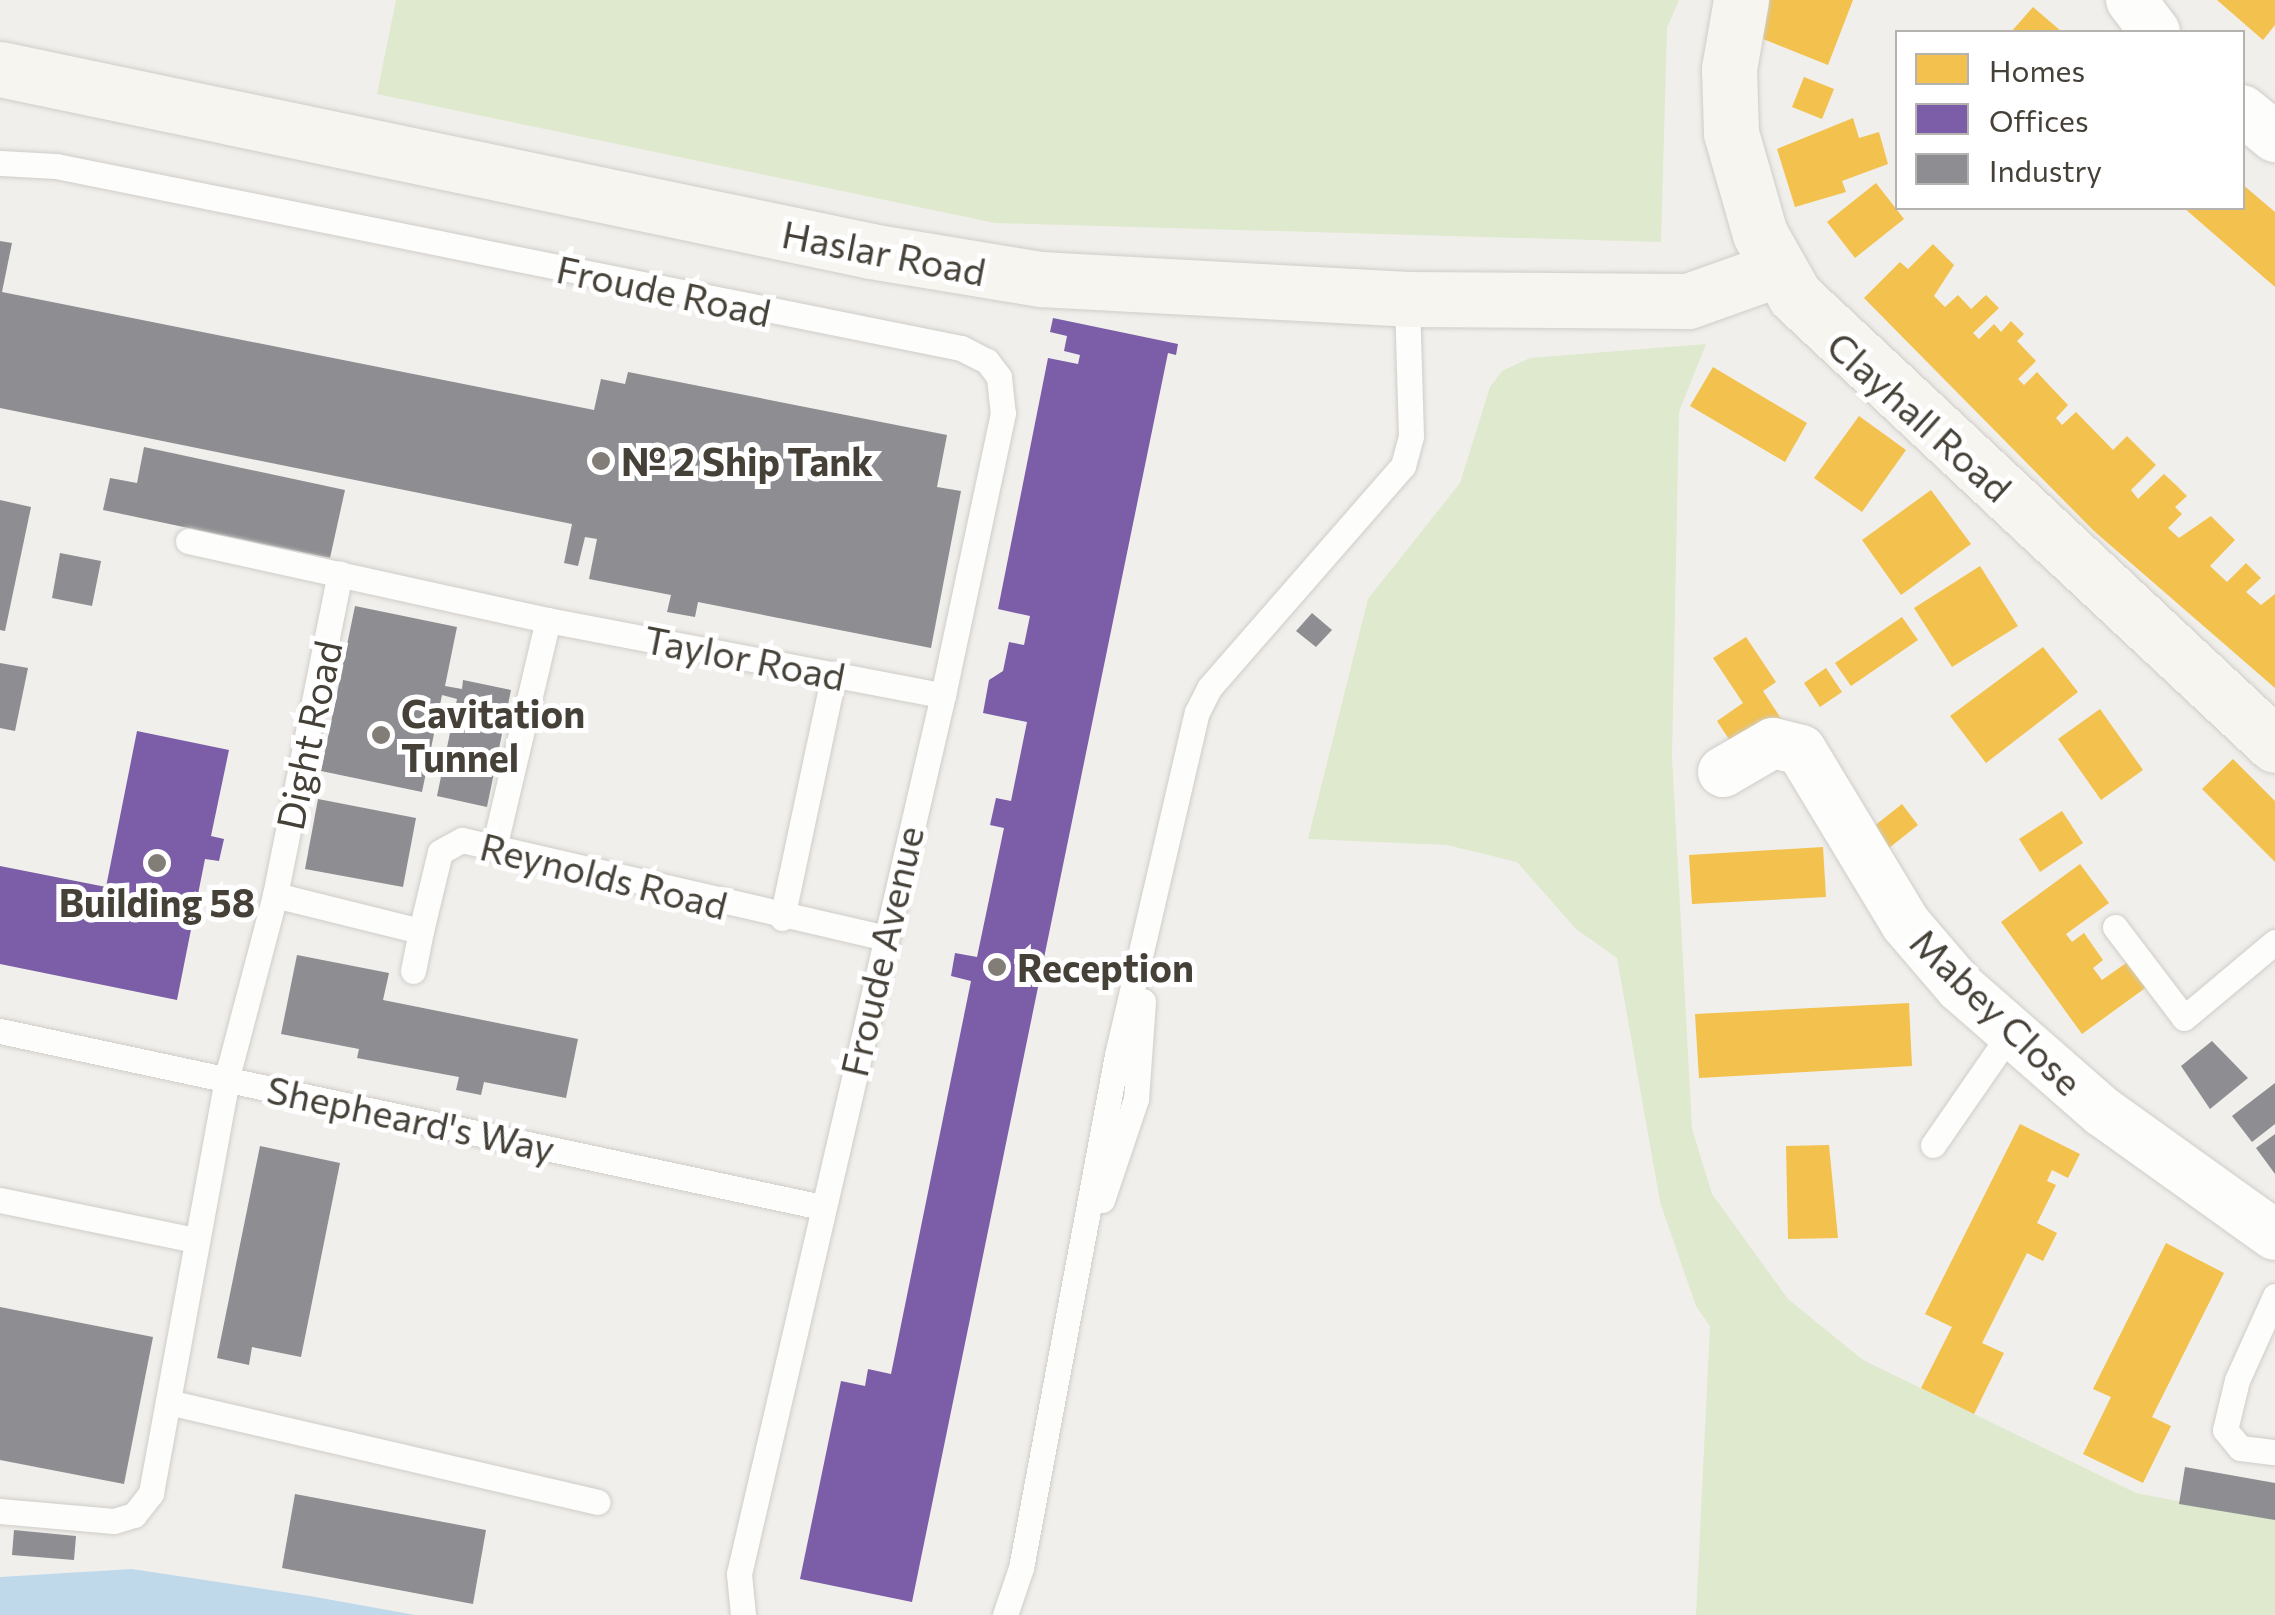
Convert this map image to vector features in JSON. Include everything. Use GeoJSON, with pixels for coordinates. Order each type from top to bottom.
{"type":"FeatureCollection","features":[{"type":"Feature","properties":{"kind":"street","name":"Clayhall Road"},"geometry":{"type":"LineString","coordinates":[[1741,0],[1729,69],[1731,133],[1750,209],[1778,269],[1817,321],[2275,745]]}},
{"type":"Feature","properties":{"kind":"street"},"geometry":{"type":"LineString","coordinates":[[2132,0],[2154,30]]}},
{"type":"Feature","properties":{"kind":"street","name":"Haslar Road"},"geometry":{"type":"LineString","coordinates":[[0,69],[976,271],[1407,299],[1688,300],[1778,269]]}},
{"type":"Feature","properties":{"kind":"street"},"geometry":{"type":"LineString","coordinates":[[2245,112],[2275,137]]}},
{"type":"Feature","properties":{"kind":"street","name":"Mabey Close"},"geometry":{"type":"LineString","coordinates":[[1723,772],[1773,742],[1801,750],[1906,924],[2010,1034],[2113,1120],[2275,1235]]}},
{"type":"Feature","properties":{"kind":"lane","name":"Froude Road"},"geometry":{"type":"LineString","coordinates":[[0,163],[46,164],[971,350],[999,377],[1004,403],[943,695]]}},
{"type":"Feature","properties":{"kind":"lane"},"geometry":{"type":"LineString","coordinates":[[1005,1615],[1020,1568],[1080,1261],[1131,1124],[1140,1074],[1143,961],[1205,695],[1380,500],[1410,450],[1407,299]]}},
{"type":"Feature","properties":{"kind":"lane","name":"Taylor Road"},"geometry":{"type":"LineString","coordinates":[[188,540],[548,620],[943,695]]}},
{"type":"Feature","properties":{"kind":"lane","name":"Dight Road"},"geometry":{"type":"LineString","coordinates":[[0,1511],[92,1521],[134,1515],[151,1493],[228,1077],[275,896],[340,574]]}},
{"type":"Feature","properties":{"kind":"lane"},"geometry":{"type":"LineString","coordinates":[[494,848],[548,620]]}},
{"type":"Feature","properties":{"kind":"lane"},"geometry":{"type":"LineString","coordinates":[[782,918],[834,673]]}},
{"type":"Feature","properties":{"kind":"lane","name":"Froude Avenue"},"geometry":{"type":"LineString","coordinates":[[743,1615],[739,1574],[882,937],[943,695]]}},
{"type":"Feature","properties":{"kind":"lane","name":"Reynolds Road"},"geometry":{"type":"LineString","coordinates":[[421,931],[444,846],[462,840],[782,918],[882,937]]}},
{"type":"Feature","properties":{"kind":"lane"},"geometry":{"type":"LineString","coordinates":[[275,896],[421,931],[412,971]]}},
{"type":"Feature","properties":{"kind":"lane"},"geometry":{"type":"LineString","coordinates":[[2115,927],[2184,1018],[2275,942]]}},
{"type":"Feature","properties":{"kind":"lane","name":"Shepheard's Way"},"geometry":{"type":"LineString","coordinates":[[0,1031],[822,1207]]}},
{"type":"Feature","properties":{"kind":"lane"},"geometry":{"type":"LineString","coordinates":[[1933,1145],[2010,1034]]}},
{"type":"Feature","properties":{"kind":"lane"},"geometry":{"type":"LineString","coordinates":[[0,1200],[195,1240]]}},
{"type":"Feature","properties":{"kind":"lane"},"geometry":{"type":"LineString","coordinates":[[2275,1296],[2225,1421],[2233,1444],[2275,1452]]}},
{"type":"Feature","properties":{"kind":"lane"},"geometry":{"type":"LineString","coordinates":[[168,1402],[598,1502]]}},
{"type":"Feature","properties":{"kind":"green space"},"geometry":{"type":"Polygon","coordinates":[[[396,0],[1679,0],[1667,28],[1661,242],[995,223],[377,94],[396,0]]]}},
{"type":"Feature","properties":{"kind":"green space"},"geometry":{"type":"Polygon","coordinates":[[[1706,344],[1679,412],[1672,756],[1692,1129],[1712,1194],[1788,1299],[1863,1360],[2136,1493],[2275,1520],[2275,1615],[1696,1615],[1710,1326],[1696,1306],[1660,1202],[1617,958],[1576,929],[1517,862],[1447,845],[1308,839],[1368,599],[1460,483],[1490,387],[1502,371],[1530,358],[1706,344]]]}},
{"type":"Feature","properties":{"kind":"water"},"geometry":{"type":"Polygon","coordinates":[[[132,1569],[415,1615],[0,1615],[0,1577],[132,1569]]]}},
{"type":"Feature","properties":{"kind":"building: Homes"},"geometry":{"type":"Polygon","coordinates":[[[1769,0],[1853,0],[1828,65],[1758,37],[1769,0]]]}},
{"type":"Feature","properties":{"kind":"building: Homes"},"geometry":{"type":"Polygon","coordinates":[[[2217,0],[2275,0],[2275,25],[2263,40],[2217,0]]]}},
{"type":"Feature","properties":{"kind":"building: Homes"},"geometry":{"type":"Polygon","coordinates":[[[2033,7],[2060,30],[2013,30],[2033,7]]]}},
{"type":"Feature","properties":{"kind":"building: Homes"},"geometry":{"type":"Polygon","coordinates":[[[1804,77],[1834,89],[1822,119],[1792,107],[1804,77]]]}},
{"type":"Feature","properties":{"kind":"building: Homes"},"geometry":{"type":"Polygon","coordinates":[[[1853,118],[1859,138],[1879,132],[1888,164],[1842,181],[1846,192],[1795,207],[1777,149],[1853,118]]]}},
{"type":"Feature","properties":{"kind":"building: Homes"},"geometry":{"type":"Polygon","coordinates":[[[1876,183],[1904,219],[1855,258],[1827,222],[1876,183]]]}},
{"type":"Feature","properties":{"kind":"building: Homes"},"geometry":{"type":"Polygon","coordinates":[[[2245,187],[2275,212],[2275,287],[2186,210],[2245,210],[2245,187]]]}},
{"type":"Feature","properties":{"kind":"building: Homes"},"geometry":{"type":"Polygon","coordinates":[[[1933,244],[1954,265],[1934,296],[1945,307],[1958,295],[1971,309],[1986,295],[1999,308],[1973,333],[1979,339],[1994,324],[2001,332],[2011,321],[2024,334],[2017,341],[2036,361],[2018,379],[2024,385],[2037,372],[2068,405],[2056,418],[2062,425],[2076,412],[2113,450],[2127,436],[2156,465],[2131,490],[2138,499],[2164,474],[2187,496],[2175,507],[2182,514],[2168,528],[2179,538],[2211,516],[2235,540],[2210,566],[2227,582],[2246,563],[2261,578],[2246,592],[2261,605],[2275,594],[2275,688],[2094,531],[1864,298],[1900,262],[1908,269],[1933,244]]]}},
{"type":"Feature","properties":{"kind":"building: Homes"},"geometry":{"type":"Polygon","coordinates":[[[1713,367],[1807,423],[1785,462],[1690,406],[1713,367]]]}},
{"type":"Feature","properties":{"kind":"building: Homes"},"geometry":{"type":"Polygon","coordinates":[[[1859,416],[1906,450],[1862,512],[1814,478],[1859,416]]]}},
{"type":"Feature","properties":{"kind":"building: Homes"},"geometry":{"type":"Polygon","coordinates":[[[1931,490],[1971,544],[1901,595],[1862,540],[1931,490]]]}},
{"type":"Feature","properties":{"kind":"building: Homes"},"geometry":{"type":"Polygon","coordinates":[[[1980,566],[2018,626],[1952,667],[1914,608],[1980,566]]]}},
{"type":"Feature","properties":{"kind":"building: Homes"},"geometry":{"type":"Polygon","coordinates":[[[1902,617],[1918,640],[1851,686],[1835,663],[1902,617]]]}},
{"type":"Feature","properties":{"kind":"building: Homes"},"geometry":{"type":"Polygon","coordinates":[[[1746,637],[1776,682],[1763,691],[1784,723],[1738,753],[1717,721],[1743,703],[1713,658],[1746,637]]]}},
{"type":"Feature","properties":{"kind":"building: Homes"},"geometry":{"type":"Polygon","coordinates":[[[2043,647],[2078,692],[1986,763],[1950,716],[2043,647]]]}},
{"type":"Feature","properties":{"kind":"building: Homes"},"geometry":{"type":"Polygon","coordinates":[[[1826,668],[1842,692],[1820,707],[1804,683],[1826,668]]]}},
{"type":"Feature","properties":{"kind":"building: Homes"},"geometry":{"type":"Polygon","coordinates":[[[2100,709],[2143,770],[2101,800],[2058,739],[2100,709]]]}},
{"type":"Feature","properties":{"kind":"building: Homes"},"geometry":{"type":"Polygon","coordinates":[[[2233,759],[2275,801],[2275,862],[2202,789],[2233,759]]]}},
{"type":"Feature","properties":{"kind":"building: Homes"},"geometry":{"type":"Polygon","coordinates":[[[1902,804],[1918,825],[1884,852],[1868,831],[1902,804]]]}},
{"type":"Feature","properties":{"kind":"building: Homes"},"geometry":{"type":"Polygon","coordinates":[[[2062,811],[2083,843],[2040,872],[2019,839],[2062,811]]]}},
{"type":"Feature","properties":{"kind":"building: Homes"},"geometry":{"type":"Polygon","coordinates":[[[1823,847],[1826,897],[1692,904],[1689,855],[1823,847]]]}},
{"type":"Feature","properties":{"kind":"building: Homes"},"geometry":{"type":"Polygon","coordinates":[[[2080,864],[2109,903],[2066,934],[2072,942],[2084,933],[2103,960],[2093,968],[2102,980],[2129,961],[2148,986],[2082,1034],[2001,922],[2080,864]]]}},
{"type":"Feature","properties":{"kind":"building: Homes"},"geometry":{"type":"Polygon","coordinates":[[[1909,1003],[1912,1066],[1699,1078],[1695,1014],[1909,1003]]]}},
{"type":"Feature","properties":{"kind":"building: Homes"},"geometry":{"type":"Polygon","coordinates":[[[2020,1124],[2080,1154],[2068,1178],[2052,1170],[2047,1181],[2056,1185],[2037,1223],[2057,1233],[2043,1261],[2027,1253],[1982,1343],[2004,1353],[1974,1414],[1921,1388],[1952,1327],[1925,1314],[2020,1124]]]}},
{"type":"Feature","properties":{"kind":"building: Homes"},"geometry":{"type":"Polygon","coordinates":[[[1829,1145],[1838,1238],[1788,1239],[1786,1146],[1829,1145]]]}},
{"type":"Feature","properties":{"kind":"building: Homes"},"geometry":{"type":"Polygon","coordinates":[[[2166,1243],[2224,1273],[2152,1417],[2171,1426],[2143,1483],[2083,1454],[2111,1397],[2093,1389],[2166,1243]]]}},
{"type":"Feature","properties":{"kind":"building: Offices","name":"Reception"},"geometry":{"type":"Polygon","coordinates":[[[1053,318],[1178,344],[1176,355],[1168,353],[912,1602],[800,1579],[841,1381],[865,1386],[868,1369],[891,1374],[971,981],[951,976],[955,953],[977,957],[1004,828],[990,825],[996,798],[1011,801],[1027,722],[983,713],[989,680],[1003,671],[1009,642],[1024,645],[1030,616],[998,609],[1048,358],[1078,364],[1080,355],[1064,351],[1067,336],[1050,332],[1053,318]]]}},
{"type":"Feature","properties":{"kind":"building: Offices","name":"Building 58"},"geometry":{"type":"Polygon","coordinates":[[[137,731],[229,750],[211,836],[224,839],[219,861],[205,859],[177,1000],[0,964],[0,866],[106,887],[137,731]]]}},
{"type":"Feature","properties":{"kind":"building: Industry","name":"№ 2 Ship Tank"},"geometry":{"type":"Polygon","coordinates":[[[0,241],[12,243],[2,292],[594,410],[601,379],[625,384],[628,372],[947,435],[937,487],[961,491],[931,648],[698,602],[695,617],[667,612],[671,595],[589,579],[597,539],[585,537],[578,566],[564,563],[572,524],[0,408],[0,241]]]}},
{"type":"Feature","properties":{"kind":"building: Industry"},"geometry":{"type":"Polygon","coordinates":[[[144,447],[345,490],[330,558],[103,510],[110,478],[137,483],[144,447]]]}},
{"type":"Feature","properties":{"kind":"building: Industry"},"geometry":{"type":"Polygon","coordinates":[[[0,500],[31,507],[5,631],[0,630],[0,500]]]}},
{"type":"Feature","properties":{"kind":"building: Industry"},"geometry":{"type":"Polygon","coordinates":[[[60,553],[101,561],[92,606],[52,598],[60,553]]]}},
{"type":"Feature","properties":{"kind":"building: Industry","name":"Cavitation Tunnel"},"geometry":{"type":"Polygon","coordinates":[[[355,606],[457,627],[445,686],[462,689],[463,680],[511,690],[487,807],[437,796],[457,699],[442,695],[422,792],[321,771],[355,606]]]}},
{"type":"Feature","properties":{"kind":"building: Industry"},"geometry":{"type":"Polygon","coordinates":[[[1312,613],[1332,630],[1316,647],[1296,631],[1312,613]]]}},
{"type":"Feature","properties":{"kind":"building: Industry"},"geometry":{"type":"Polygon","coordinates":[[[0,663],[28,668],[15,731],[0,728],[0,663]]]}},
{"type":"Feature","properties":{"kind":"building: Industry"},"geometry":{"type":"Polygon","coordinates":[[[318,799],[416,818],[403,887],[305,869],[318,799]]]}},
{"type":"Feature","properties":{"kind":"building: Industry"},"geometry":{"type":"Polygon","coordinates":[[[297,955],[389,973],[383,1000],[578,1039],[566,1098],[484,1082],[481,1095],[456,1090],[459,1077],[357,1058],[359,1049],[281,1034],[297,955]]]}},
{"type":"Feature","properties":{"kind":"building: Industry"},"geometry":{"type":"Polygon","coordinates":[[[2212,1041],[2248,1078],[2210,1109],[2181,1066],[2212,1041]]]}},
{"type":"Feature","properties":{"kind":"building: Industry"},"geometry":{"type":"Polygon","coordinates":[[[2275,1083],[2275,1124],[2252,1142],[2232,1116],[2275,1083]]]}},
{"type":"Feature","properties":{"kind":"building: Industry"},"geometry":{"type":"Polygon","coordinates":[[[2275,1134],[2275,1174],[2256,1148],[2275,1134]]]}},
{"type":"Feature","properties":{"kind":"building: Industry"},"geometry":{"type":"Polygon","coordinates":[[[260,1146],[340,1163],[301,1357],[252,1347],[249,1365],[217,1358],[260,1146]]]}},
{"type":"Feature","properties":{"kind":"building: Industry"},"geometry":{"type":"Polygon","coordinates":[[[0,1307],[153,1337],[124,1484],[0,1460],[0,1307]]]}},
{"type":"Feature","properties":{"kind":"building: Industry"},"geometry":{"type":"Polygon","coordinates":[[[2185,1467],[2275,1483],[2275,1520],[2179,1504],[2185,1467]]]}},
{"type":"Feature","properties":{"kind":"building: Industry"},"geometry":{"type":"Polygon","coordinates":[[[295,1494],[486,1530],[473,1604],[282,1568],[295,1494]]]}},
{"type":"Feature","properties":{"kind":"building: Industry"},"geometry":{"type":"Polygon","coordinates":[[[14,1530],[76,1536],[74,1560],[12,1555],[14,1530]]]}},
{"type":"Feature","properties":{"kind":"place","name":"№ 2 Ship Tank"},"geometry":{"type":"Point","coordinates":[601,461]}},
{"type":"Feature","properties":{"kind":"place","name":"Cavitation Tunnel"},"geometry":{"type":"Point","coordinates":[381,735]}},
{"type":"Feature","properties":{"kind":"place","name":"Building 58"},"geometry":{"type":"Point","coordinates":[157,863]}},
{"type":"Feature","properties":{"kind":"place","name":"Reception"},"geometry":{"type":"Point","coordinates":[997,967]}}]}
